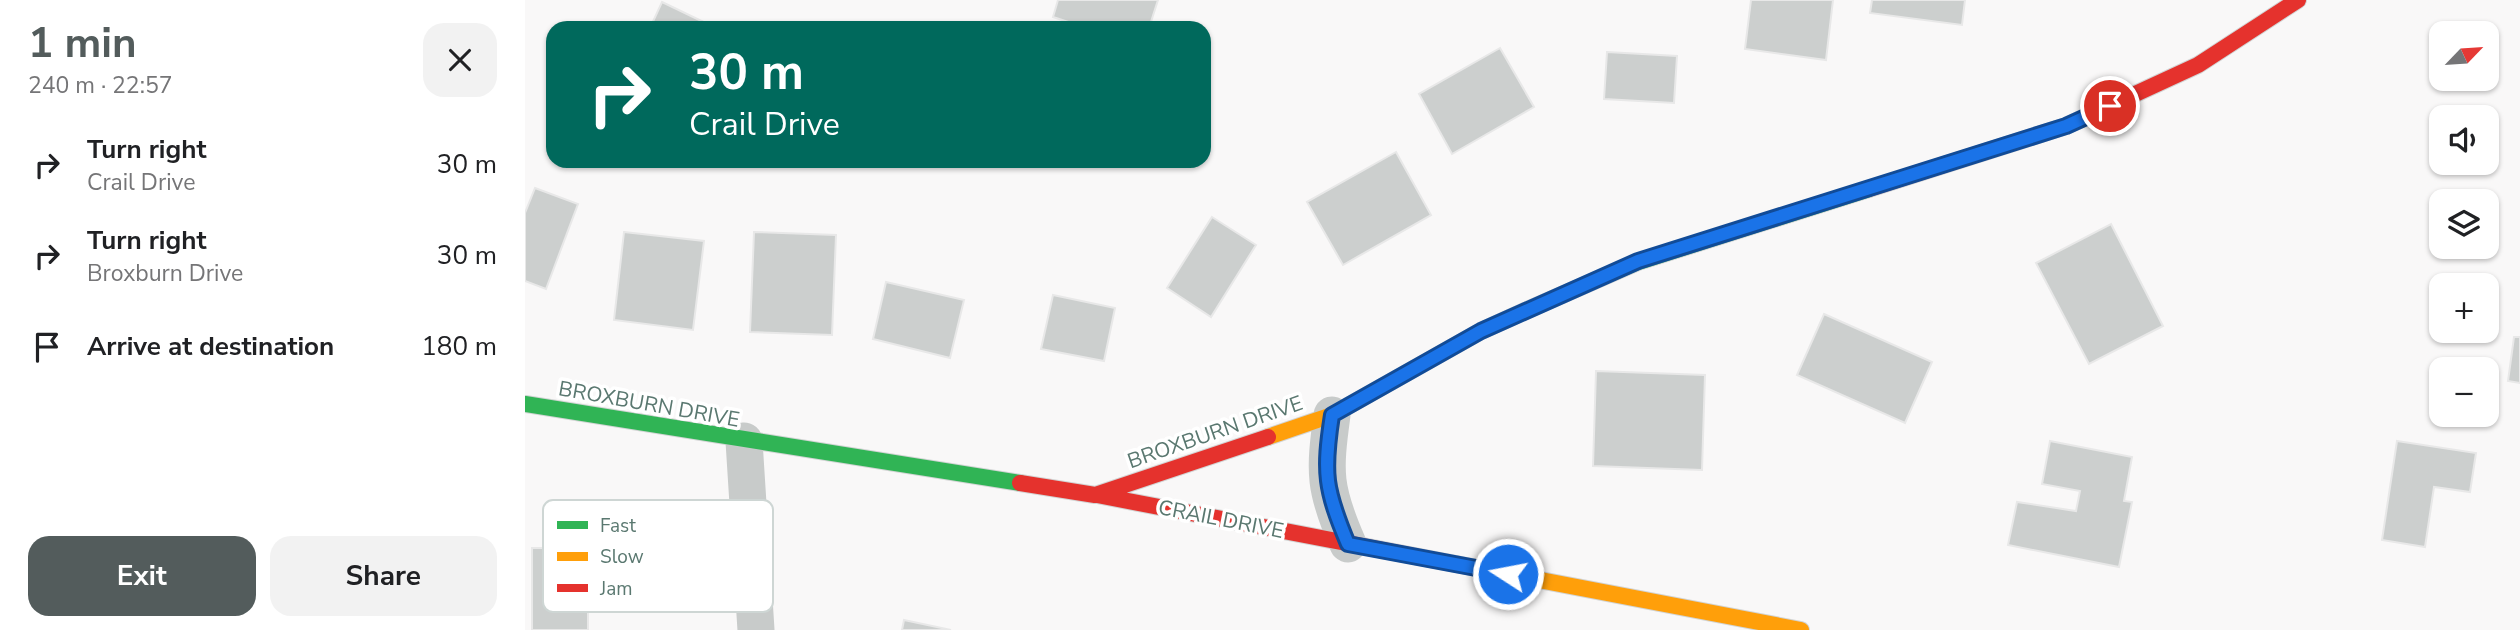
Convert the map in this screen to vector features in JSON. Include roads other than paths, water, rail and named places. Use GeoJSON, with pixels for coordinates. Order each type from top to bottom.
{"type":"FeatureCollection","features":[{"type":"Feature","properties":{"kind":"street","name":"BROXBURN DRIVE"},"geometry":{"type":"LineString","coordinates":[[525,404],[1095,495],[1332,415],[1481,331],[1638,261],[2066,126],[2198,65],[2298,0]]}},
{"type":"Feature","properties":{"kind":"street"},"geometry":{"type":"LineString","coordinates":[[1332,415],[1325,465],[1332,505],[1348,544]]}},
{"type":"Feature","properties":{"kind":"street"},"geometry":{"type":"LineString","coordinates":[[744,441],[748,500]]}},
{"type":"Feature","properties":{"kind":"street","name":"CRAIL DRIVE"},"geometry":{"type":"LineString","coordinates":[[1095,495],[1801,630]]}},
{"type":"Feature","properties":{"kind":"street"},"geometry":{"type":"LineString","coordinates":[[755,612],[756,630]]}}]}
